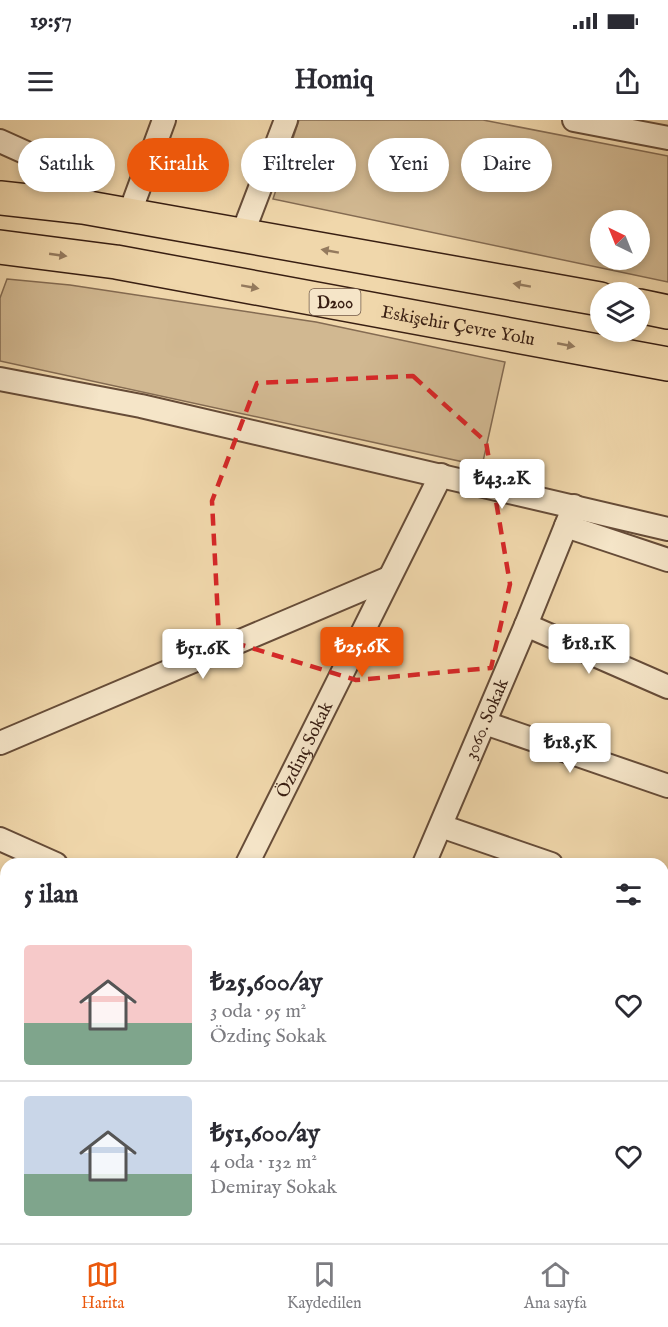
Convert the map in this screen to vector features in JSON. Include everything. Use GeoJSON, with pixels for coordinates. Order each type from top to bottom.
{"type":"FeatureCollection","features":[{"type":"Feature","properties":{"kind":"highway"},"geometry":{"type":"LineString","coordinates":[[0,198],[83,207],[590,297]]}},
{"type":"Feature","properties":{"kind":"highway","name":"Eskişehir Çevre Yolu"},"geometry":{"type":"LineString","coordinates":[[0,247],[116,262],[668,364]]}},
{"type":"Feature","properties":{"kind":"highway"},"geometry":{"type":"LineString","coordinates":[[650,308],[668,312]]}},
{"type":"Feature","properties":{"kind":"street"},"geometry":{"type":"LineString","coordinates":[[129,215],[164,120]]}},
{"type":"Feature","properties":{"kind":"street"},"geometry":{"type":"LineString","coordinates":[[242,235],[286,120]]}},
{"type":"Feature","properties":{"kind":"street"},"geometry":{"type":"LineString","coordinates":[[574,120],[668,138]]}},
{"type":"Feature","properties":{"kind":"street"},"geometry":{"type":"LineString","coordinates":[[1,141],[18,149]]}},
{"type":"Feature","properties":{"kind":"street"},"geometry":{"type":"LineString","coordinates":[[0,379],[141,406],[441,475],[570,517],[668,560]]}},
{"type":"Feature","properties":{"kind":"street","name":"Özdinç Sokak"},"geometry":{"type":"LineString","coordinates":[[250,858],[441,475]]}},
{"type":"Feature","properties":{"kind":"street"},"geometry":{"type":"LineString","coordinates":[[570,517],[668,529]]}},
{"type":"Feature","properties":{"kind":"street","name":"3060. Sokak"},"geometry":{"type":"LineString","coordinates":[[427,858],[570,517]]}},
{"type":"Feature","properties":{"kind":"street"},"geometry":{"type":"LineString","coordinates":[[0,743],[389,578]]}},
{"type":"Feature","properties":{"kind":"street"},"geometry":{"type":"LineString","coordinates":[[526,625],[668,687]]}},
{"type":"Feature","properties":{"kind":"street"},"geometry":{"type":"LineString","coordinates":[[485,723],[668,786]]}},
{"type":"Feature","properties":{"kind":"street"},"geometry":{"type":"LineString","coordinates":[[441,826],[534,858]]}},
{"type":"Feature","properties":{"kind":"street"},"geometry":{"type":"LineString","coordinates":[[0,840],[42,858]]}},
{"type":"Feature","properties":{"kind":"highlighted area"},"geometry":{"type":"Polygon","coordinates":[[[413,376],[486,442],[510,584],[491,668],[356,680],[219,638],[212,501],[257,383],[413,376]]]}},
{"type":"Feature","properties":{"kind":"shaded area"},"geometry":{"type":"Polygon","coordinates":[[[299,120],[483,120],[668,156],[668,282],[611,270],[650,270],[650,210],[590,210],[590,266],[273,199],[275,192],[356,192],[356,138],[293,138],[299,120]]]}},
{"type":"Feature","properties":{"kind":"shaded area"},"geometry":{"type":"Polygon","coordinates":[[[7,279],[70,285],[316,322],[505,362],[482,466],[0,361],[0,298],[7,279]]]}}]}
